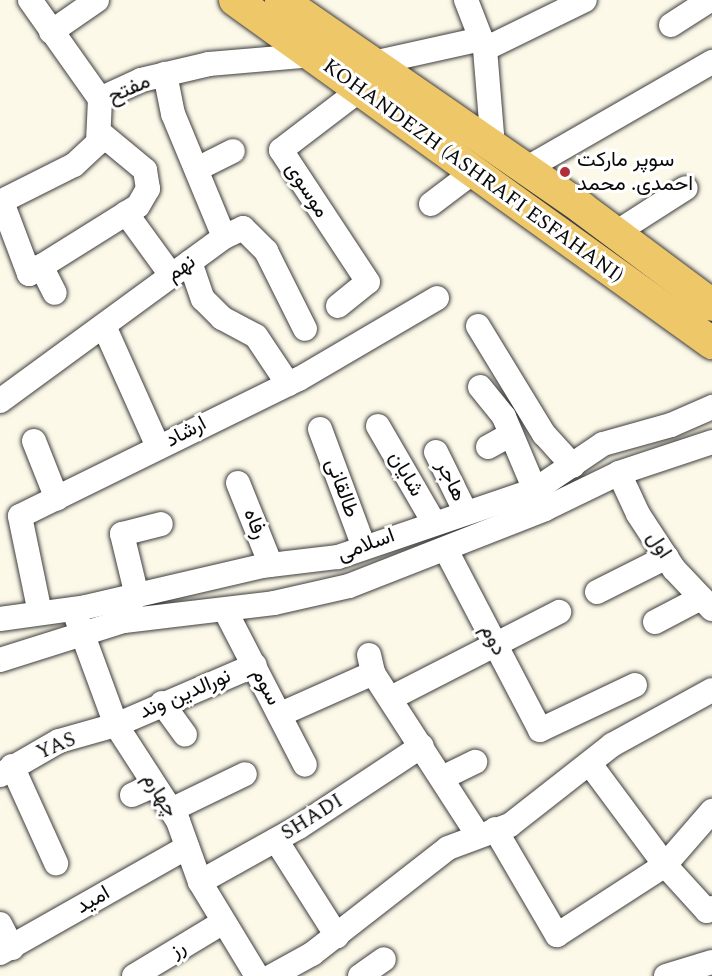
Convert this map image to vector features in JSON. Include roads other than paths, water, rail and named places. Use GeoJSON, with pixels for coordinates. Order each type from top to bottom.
{"type":"FeatureCollection","features":[{"type":"Feature","properties":{"kind":"main road","name":"KOHANDEZH (ASHRAFI ESFAHANI)"},"geometry":{"type":"LineString","coordinates":[[235,0],[313,55],[496,149],[582,208],[712,305]]}},
{"type":"Feature","properties":{"kind":"main road","name":"KOHANDEZH (ASHRAFI ESFAHANI)"},"geometry":{"type":"LineString","coordinates":[[281,0],[373,86],[472,173],[712,342]]}},
{"type":"Feature","properties":{"kind":"main road"},"geometry":{"type":"LineString","coordinates":[[373,86],[427,117],[486,156],[494,158],[496,149]]}},
{"type":"Feature","properties":{"kind":"main road"},"geometry":{"type":"LineString","coordinates":[[513,202],[500,181],[509,173],[582,208]]}},
{"type":"Feature","properties":{"kind":"street"},"geometry":{"type":"LineString","coordinates":[[30,0],[100,99]]}},
{"type":"Feature","properties":{"kind":"street"},"geometry":{"type":"LineString","coordinates":[[51,32],[97,0]]}},
{"type":"Feature","properties":{"kind":"street"},"geometry":{"type":"LineString","coordinates":[[466,0],[483,44],[496,149]]}},
{"type":"Feature","properties":{"kind":"street"},"geometry":{"type":"LineString","coordinates":[[373,86],[483,44],[585,0]]}},
{"type":"Feature","properties":{"kind":"street"},"geometry":{"type":"LineString","coordinates":[[671,25],[710,0]]}},
{"type":"Feature","properties":{"kind":"street","name":"مفتح"},"geometry":{"type":"LineString","coordinates":[[1,202],[74,165],[98,142],[100,99],[165,74],[253,57],[313,55]]}},
{"type":"Feature","properties":{"kind":"street"},"geometry":{"type":"LineString","coordinates":[[524,170],[712,62]]}},
{"type":"Feature","properties":{"kind":"street"},"geometry":{"type":"LineString","coordinates":[[165,74],[173,114],[224,237],[243,228],[266,251],[305,329]]}},
{"type":"Feature","properties":{"kind":"street","name":"موسوی"},"geometry":{"type":"LineString","coordinates":[[338,306],[368,282],[281,150],[373,86]]}},
{"type":"Feature","properties":{"kind":"street"},"geometry":{"type":"LineString","coordinates":[[1,202],[29,274],[138,206],[148,189],[145,170],[99,132]]}},
{"type":"Feature","properties":{"kind":"street"},"geometry":{"type":"LineString","coordinates":[[197,169],[233,151]]}},
{"type":"Feature","properties":{"kind":"street"},"geometry":{"type":"LineString","coordinates":[[430,204],[472,173]]}},
{"type":"Feature","properties":{"kind":"street"},"geometry":{"type":"LineString","coordinates":[[614,234],[686,188]]}},
{"type":"Feature","properties":{"kind":"street"},"geometry":{"type":"LineString","coordinates":[[126,213],[181,269],[203,299],[222,318],[256,336],[288,384]]}},
{"type":"Feature","properties":{"kind":"street","name":"نهم"},"geometry":{"type":"LineString","coordinates":[[0,402],[224,237]]}},
{"type":"Feature","properties":{"kind":"street"},"geometry":{"type":"LineString","coordinates":[[41,266],[55,293]]}},
{"type":"Feature","properties":{"kind":"street","name":"ارشاد"},"geometry":{"type":"LineString","coordinates":[[39,613],[20,516],[288,384],[437,298]]}},
{"type":"Feature","properties":{"kind":"street"},"geometry":{"type":"LineString","coordinates":[[104,326],[158,447]]}},
{"type":"Feature","properties":{"kind":"street"},"geometry":{"type":"LineString","coordinates":[[478,326],[544,434],[573,466]]}},
{"type":"Feature","properties":{"kind":"street"},"geometry":{"type":"LineString","coordinates":[[480,387],[512,434],[535,490]]}},
{"type":"Feature","properties":{"kind":"street","name":"اسلامی"},"geometry":{"type":"LineString","coordinates":[[0,619],[74,609],[271,565],[338,557],[433,521],[535,490],[603,444],[671,425],[712,407]]}},
{"type":"Feature","properties":{"kind":"street","name":"شایان"},"geometry":{"type":"LineString","coordinates":[[378,426],[433,521]]}},
{"type":"Feature","properties":{"kind":"street","name":"طالقانی"},"geometry":{"type":"LineString","coordinates":[[320,429],[364,547]]}},
{"type":"Feature","properties":{"kind":"street"},"geometry":{"type":"LineString","coordinates":[[488,447],[512,434]]}},
{"type":"Feature","properties":{"kind":"street"},"geometry":{"type":"LineString","coordinates":[[34,441],[57,499]]}},
{"type":"Feature","properties":{"kind":"street","name":"اسلامی"},"geometry":{"type":"LineString","coordinates":[[0,660],[124,621],[225,610],[349,586],[446,550],[619,473],[712,442]]}},
{"type":"Feature","properties":{"kind":"street","name":"هاجر"},"geometry":{"type":"LineString","coordinates":[[436,452],[465,511]]}},
{"type":"Feature","properties":{"kind":"street","name":"اول"},"geometry":{"type":"LineString","coordinates":[[619,473],[667,557],[707,603]]}},
{"type":"Feature","properties":{"kind":"street","name":"رفاه"},"geometry":{"type":"LineString","coordinates":[[238,483],[271,565]]}},
{"type":"Feature","properties":{"kind":"street"},"geometry":{"type":"LineString","coordinates":[[137,596],[122,534],[161,524]]}},
{"type":"Feature","properties":{"kind":"street","name":"دوم"},"geometry":{"type":"LineString","coordinates":[[446,550],[540,730],[635,685]]}},
{"type":"Feature","properties":{"kind":"street"},"geometry":{"type":"LineString","coordinates":[[597,592],[667,557]]}},
{"type":"Feature","properties":{"kind":"street"},"geometry":{"type":"LineString","coordinates":[[655,622],[707,603]]}},
{"type":"Feature","properties":{"kind":"street","name":"چهارم"},"geometry":{"type":"LineString","coordinates":[[74,609],[116,725],[171,810],[200,882],[222,923],[257,976]]}},
{"type":"Feature","properties":{"kind":"street","name":"سوم"},"geometry":{"type":"LineString","coordinates":[[225,610],[281,714],[305,765]]}},
{"type":"Feature","properties":{"kind":"street"},"geometry":{"type":"LineString","coordinates":[[391,698],[494,642],[559,612]]}},
{"type":"Feature","properties":{"kind":"street"},"geometry":{"type":"LineString","coordinates":[[281,714],[371,664],[442,778],[486,831],[557,935],[665,865],[712,811]]}},
{"type":"Feature","properties":{"kind":"street","name":"نورالدین وند"},"geometry":{"type":"LineString","coordinates":[[116,725],[162,702],[255,665]]}},
{"type":"Feature","properties":{"kind":"street"},"geometry":{"type":"LineString","coordinates":[[272,976],[337,936],[389,897],[410,874],[486,831],[510,825],[540,805],[590,764],[647,723],[685,708],[712,690]]}},
{"type":"Feature","properties":{"kind":"street"},"geometry":{"type":"LineString","coordinates":[[162,702],[185,735]]}},
{"type":"Feature","properties":{"kind":"street","name":"YAS"},"geometry":{"type":"LineString","coordinates":[[6,771],[59,741],[116,725]]}},
{"type":"Feature","properties":{"kind":"street","name":"SHADI"},"geometry":{"type":"LineString","coordinates":[[200,882],[276,840],[422,746]]}},
{"type":"Feature","properties":{"kind":"street"},"geometry":{"type":"LineString","coordinates":[[442,778],[475,762]]}},
{"type":"Feature","properties":{"kind":"street"},"geometry":{"type":"LineString","coordinates":[[590,764],[665,865],[707,911],[712,908]]}},
{"type":"Feature","properties":{"kind":"street"},"geometry":{"type":"LineString","coordinates":[[6,771],[56,863]]}},
{"type":"Feature","properties":{"kind":"street"},"geometry":{"type":"LineString","coordinates":[[171,810],[245,774]]}},
{"type":"Feature","properties":{"kind":"street"},"geometry":{"type":"LineString","coordinates":[[132,795],[154,785]]}},
{"type":"Feature","properties":{"kind":"street"},"geometry":{"type":"LineString","coordinates":[[276,840],[337,936]]}},
{"type":"Feature","properties":{"kind":"street","name":"امید"},"geometry":{"type":"LineString","coordinates":[[6,950],[187,847]]}},
{"type":"Feature","properties":{"kind":"street","name":"رز"},"geometry":{"type":"LineString","coordinates":[[134,976],[222,923]]}},
{"type":"Feature","properties":{"kind":"street"},"geometry":{"type":"LineString","coordinates":[[0,924],[6,950]]}},
{"type":"Feature","properties":{"kind":"street"},"geometry":{"type":"LineString","coordinates":[[360,976],[384,959]]}},
{"type":"Feature","properties":{"kind":"street"},"geometry":{"type":"LineString","coordinates":[[666,976],[712,962]]}},
{"type":"Feature","properties":{"kind":"place","name":"سوپر مارکت احمدی. محمد"},"geometry":{"type":"Point","coordinates":[565,172]}}]}
